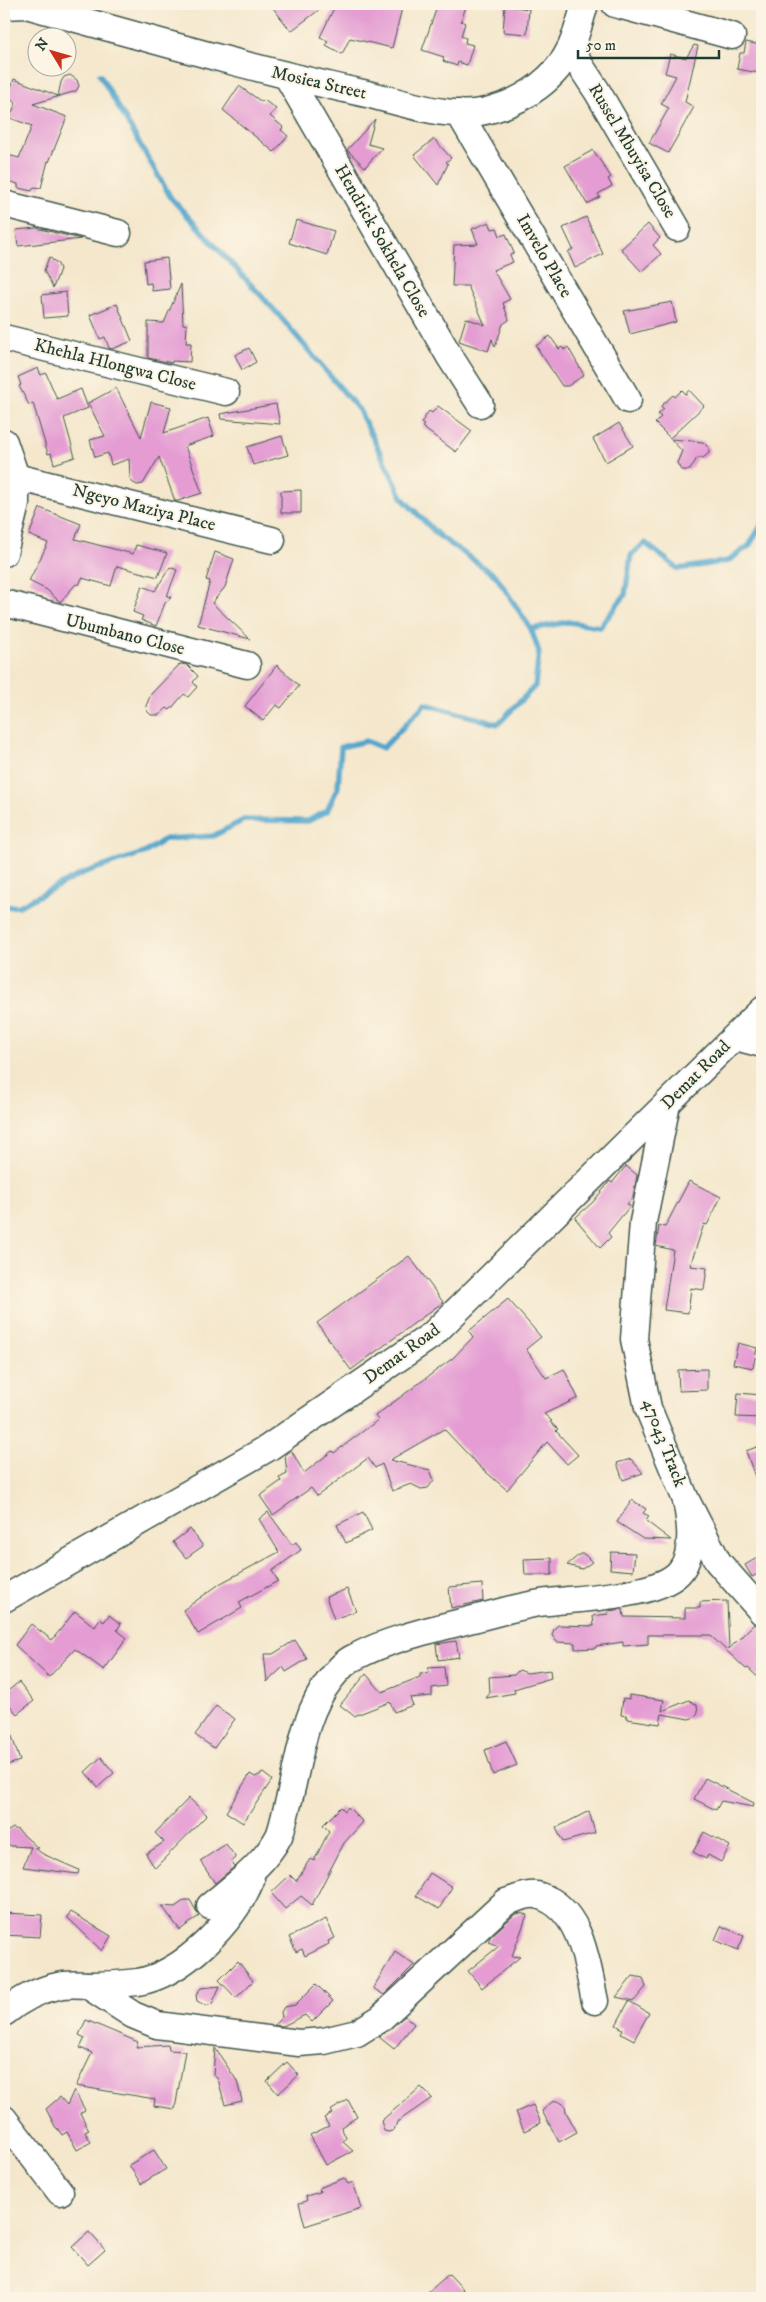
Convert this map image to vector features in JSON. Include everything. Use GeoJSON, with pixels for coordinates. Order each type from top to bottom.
{"type":"FeatureCollection","features":[{"type":"Feature","properties":{"kind":"street","name":"Mosiea Street"},"geometry":{"type":"LineString","coordinates":[[18,5],[287,76],[436,110],[459,113],[493,110],[517,100],[539,87],[570,50],[585,4]]}},
{"type":"Feature","properties":{"kind":"street"},"geometry":{"type":"LineString","coordinates":[[615,4],[732,36]]}},
{"type":"Feature","properties":{"kind":"street","name":"Russel Mbuyisa Close"},"geometry":{"type":"LineString","coordinates":[[570,50],[597,91],[677,228]]}},
{"type":"Feature","properties":{"kind":"street","name":"Hendrick Sokhela Close"},"geometry":{"type":"LineString","coordinates":[[287,76],[450,358],[480,404]]}},
{"type":"Feature","properties":{"kind":"street","name":"Imvelo Place"},"geometry":{"type":"LineString","coordinates":[[459,113],[628,400]]}},
{"type":"Feature","properties":{"kind":"street"},"geometry":{"type":"LineString","coordinates":[[4,204],[118,233]]}},
{"type":"Feature","properties":{"kind":"street","name":"Khehla Hlongwa Close"},"geometry":{"type":"LineString","coordinates":[[4,338],[226,392]]}},
{"type":"Feature","properties":{"kind":"street"},"geometry":{"type":"LineString","coordinates":[[4,442],[16,477],[16,504],[4,553]]}},
{"type":"Feature","properties":{"kind":"street","name":"Ngeyo Maziya Place"},"geometry":{"type":"LineString","coordinates":[[16,477],[272,540]]}},
{"type":"Feature","properties":{"kind":"street","name":"Ubumbano Close"},"geometry":{"type":"LineString","coordinates":[[4,603],[247,665]]}},
{"type":"Feature","properties":{"kind":"street","name":"Demat Road"},"geometry":{"type":"LineString","coordinates":[[4,1599],[268,1448],[432,1335],[762,1010]]}},
{"type":"Feature","properties":{"kind":"street"},"geometry":{"type":"LineString","coordinates":[[734,1037],[762,1044]]}},
{"type":"Feature","properties":{"kind":"street","name":"47043 Track"},"geometry":{"type":"LineString","coordinates":[[667,1104],[643,1222],[634,1339],[648,1408],[686,1500],[718,1562],[762,1612]]}},
{"type":"Feature","properties":{"kind":"street"},"geometry":{"type":"LineString","coordinates":[[210,1906],[257,1866],[279,1836],[308,1720],[322,1690],[352,1658],[378,1646],[424,1632],[539,1603],[590,1599],[652,1587],[667,1581],[682,1570],[686,1557],[690,1524],[686,1500]]}},
{"type":"Feature","properties":{"kind":"street"},"geometry":{"type":"LineString","coordinates":[[4,2013],[34,1994],[59,1985],[141,1981],[165,1972],[200,1948],[223,1924],[244,1897],[257,1866]]}},
{"type":"Feature","properties":{"kind":"street"},"geometry":{"type":"LineString","coordinates":[[87,1985],[133,2014],[157,2026],[300,2043],[324,2041],[357,2033],[382,2018],[506,1902],[522,1896],[539,1895],[561,1908],[572,1924],[582,1944],[595,2001]]}},
{"type":"Feature","properties":{"kind":"street"},"geometry":{"type":"LineString","coordinates":[[4,2119],[60,2192]]}},
{"type":"Feature","properties":{"kind":"building"},"geometry":{"type":"Polygon","coordinates":[[[270,4],[327,4],[291,31],[270,4]]]}},
{"type":"Feature","properties":{"kind":"building"},"geometry":{"type":"Polygon","coordinates":[[[336,4],[403,4],[392,48],[350,38],[342,54],[326,45],[328,41],[320,37],[336,4]]]}},
{"type":"Feature","properties":{"kind":"building"},"geometry":{"type":"Polygon","coordinates":[[[438,4],[467,4],[461,21],[465,23],[461,36],[466,38],[465,43],[473,45],[467,65],[458,62],[457,66],[443,61],[444,57],[422,50],[438,4]]]}},
{"type":"Feature","properties":{"kind":"building"},"geometry":{"type":"Polygon","coordinates":[[[505,6],[529,9],[527,34],[503,32],[505,6]]]}},
{"type":"Feature","properties":{"kind":"building"},"geometry":{"type":"Polygon","coordinates":[[[746,42],[761,45],[759,73],[737,69],[740,53],[744,53],[746,42]]]}},
{"type":"Feature","properties":{"kind":"building"},"geometry":{"type":"Polygon","coordinates":[[[694,45],[698,46],[685,102],[694,107],[668,153],[649,143],[669,108],[661,104],[676,76],[665,73],[670,54],[686,58],[694,45]]]}},
{"type":"Feature","properties":{"kind":"building"},"geometry":{"type":"Polygon","coordinates":[[[63,78],[74,78],[79,86],[76,91],[33,104],[67,117],[48,161],[41,188],[34,187],[32,191],[18,188],[18,184],[4,180],[4,154],[19,158],[32,126],[10,118],[16,102],[7,99],[14,79],[58,96],[63,78]]]}},
{"type":"Feature","properties":{"kind":"building"},"geometry":{"type":"Polygon","coordinates":[[[239,86],[276,109],[270,116],[283,127],[281,130],[288,136],[274,152],[223,110],[239,86]]]}},
{"type":"Feature","properties":{"kind":"building"},"geometry":{"type":"Polygon","coordinates":[[[375,119],[368,144],[382,148],[365,167],[347,150],[375,119]]]}},
{"type":"Feature","properties":{"kind":"building"},"geometry":{"type":"Polygon","coordinates":[[[434,139],[451,158],[446,162],[448,164],[438,185],[414,155],[434,139]]]}},
{"type":"Feature","properties":{"kind":"building"},"geometry":{"type":"Polygon","coordinates":[[[593,150],[611,177],[608,179],[612,186],[598,194],[600,197],[587,204],[565,166],[593,150]]]}},
{"type":"Feature","properties":{"kind":"building"},"geometry":{"type":"Polygon","coordinates":[[[586,217],[603,254],[575,268],[568,252],[573,249],[563,228],[586,217]]]}},
{"type":"Feature","properties":{"kind":"building"},"geometry":{"type":"Polygon","coordinates":[[[296,220],[334,231],[327,255],[289,243],[296,220]]]}},
{"type":"Feature","properties":{"kind":"building"},"geometry":{"type":"Polygon","coordinates":[[[489,222],[492,229],[497,228],[500,236],[506,234],[514,253],[510,255],[513,262],[493,270],[510,299],[503,303],[509,320],[503,324],[495,347],[492,339],[488,351],[459,341],[466,318],[485,325],[468,286],[452,286],[454,245],[478,244],[472,229],[489,222]]]}},
{"type":"Feature","properties":{"kind":"building"},"geometry":{"type":"Polygon","coordinates":[[[648,224],[660,238],[653,245],[661,254],[642,272],[621,249],[648,224]]]}},
{"type":"Feature","properties":{"kind":"building"},"geometry":{"type":"Polygon","coordinates":[[[36,228],[81,239],[18,246],[16,230],[36,228]]]}},
{"type":"Feature","properties":{"kind":"building"},"geometry":{"type":"Polygon","coordinates":[[[49,257],[58,264],[60,269],[53,288],[44,271],[49,257]]]}},
{"type":"Feature","properties":{"kind":"building"},"geometry":{"type":"Polygon","coordinates":[[[167,258],[170,289],[152,291],[151,283],[146,284],[144,261],[167,258]]]}},
{"type":"Feature","properties":{"kind":"building"},"geometry":{"type":"Polygon","coordinates":[[[181,284],[183,324],[187,325],[186,343],[191,343],[190,362],[172,361],[172,363],[148,358],[148,322],[164,323],[181,284]]]}},
{"type":"Feature","properties":{"kind":"building"},"geometry":{"type":"Polygon","coordinates":[[[66,292],[68,316],[44,318],[42,295],[66,292]]]}},
{"type":"Feature","properties":{"kind":"building"},"geometry":{"type":"Polygon","coordinates":[[[672,302],[676,322],[630,334],[624,311],[672,302]]]}},
{"type":"Feature","properties":{"kind":"building"},"geometry":{"type":"Polygon","coordinates":[[[117,304],[132,341],[112,349],[109,348],[105,337],[100,339],[90,315],[117,304]]]}},
{"type":"Feature","properties":{"kind":"building"},"geometry":{"type":"Polygon","coordinates":[[[550,336],[559,349],[562,347],[564,350],[568,347],[584,375],[568,386],[562,386],[536,346],[550,336]]]}},
{"type":"Feature","properties":{"kind":"building"},"geometry":{"type":"Polygon","coordinates":[[[249,348],[256,362],[242,370],[235,355],[249,348]]]}},
{"type":"Feature","properties":{"kind":"building"},"geometry":{"type":"Polygon","coordinates":[[[38,368],[41,375],[46,373],[57,399],[81,389],[88,408],[64,418],[75,457],[54,464],[51,453],[48,454],[33,403],[29,405],[19,386],[21,385],[18,377],[38,368]]]}},
{"type":"Feature","properties":{"kind":"building"},"geometry":{"type":"Polygon","coordinates":[[[116,388],[141,437],[151,402],[171,407],[164,433],[208,418],[214,436],[185,446],[202,493],[175,501],[159,457],[143,484],[137,485],[130,478],[129,459],[111,465],[108,453],[95,457],[90,440],[105,436],[88,403],[116,388]]]}},
{"type":"Feature","properties":{"kind":"building"},"geometry":{"type":"Polygon","coordinates":[[[682,390],[686,394],[689,390],[704,406],[670,438],[655,423],[661,417],[658,414],[664,409],[661,406],[682,390]]]}},
{"type":"Feature","properties":{"kind":"building"},"geometry":{"type":"Polygon","coordinates":[[[276,404],[280,424],[221,419],[220,414],[276,404]]]}},
{"type":"Feature","properties":{"kind":"building"},"geometry":{"type":"Polygon","coordinates":[[[438,406],[472,431],[456,452],[422,427],[424,425],[421,423],[429,411],[432,413],[438,406]]]}},
{"type":"Feature","properties":{"kind":"building"},"geometry":{"type":"Polygon","coordinates":[[[619,423],[633,446],[606,462],[593,439],[619,423]]]}},
{"type":"Feature","properties":{"kind":"building"},"geometry":{"type":"Polygon","coordinates":[[[282,436],[288,455],[253,465],[247,447],[282,436]]]}},
{"type":"Feature","properties":{"kind":"building"},"geometry":{"type":"Polygon","coordinates":[[[671,439],[703,442],[709,448],[709,453],[703,458],[697,458],[690,470],[681,470],[677,463],[682,451],[671,439]]]}},
{"type":"Feature","properties":{"kind":"building"},"geometry":{"type":"Polygon","coordinates":[[[301,490],[301,513],[281,513],[281,491],[301,490]]]}},
{"type":"Feature","properties":{"kind":"building"},"geometry":{"type":"Polygon","coordinates":[[[40,508],[81,524],[75,539],[133,554],[136,545],[167,553],[158,577],[117,566],[111,586],[82,578],[79,585],[76,584],[60,602],[47,590],[29,581],[48,543],[29,535],[40,508]]]}},
{"type":"Feature","properties":{"kind":"building"},"geometry":{"type":"Polygon","coordinates":[[[215,552],[234,559],[225,587],[212,603],[250,639],[198,625],[210,581],[206,580],[215,552]]]}},
{"type":"Feature","properties":{"kind":"building"},"geometry":{"type":"Polygon","coordinates":[[[170,567],[177,570],[167,596],[172,597],[165,603],[156,626],[141,620],[143,616],[133,612],[142,586],[155,591],[170,567]]]}},
{"type":"Feature","properties":{"kind":"building"},"geometry":{"type":"Polygon","coordinates":[[[180,664],[187,665],[198,676],[193,682],[197,687],[188,697],[184,694],[170,710],[167,708],[159,715],[151,715],[147,711],[146,706],[151,694],[180,664]]]}},
{"type":"Feature","properties":{"kind":"building"},"geometry":{"type":"Polygon","coordinates":[[[277,665],[299,686],[281,708],[276,705],[263,721],[245,706],[277,665]]]}},
{"type":"Feature","properties":{"kind":"building"},"geometry":{"type":"Polygon","coordinates":[[[626,1166],[637,1175],[633,1197],[627,1204],[630,1206],[608,1233],[611,1237],[600,1248],[575,1218],[593,1202],[610,1181],[612,1183],[626,1166]]]}},
{"type":"Feature","properties":{"kind":"building"},"geometry":{"type":"Polygon","coordinates":[[[689,1181],[721,1197],[707,1225],[704,1224],[690,1266],[707,1268],[704,1290],[691,1288],[688,1313],[664,1310],[673,1250],[656,1246],[659,1226],[665,1227],[689,1181]]]}},
{"type":"Feature","properties":{"kind":"building"},"geometry":{"type":"Polygon","coordinates":[[[409,1256],[443,1302],[351,1370],[317,1323],[409,1256]]]}},
{"type":"Feature","properties":{"kind":"building"},"geometry":{"type":"Polygon","coordinates":[[[508,1299],[541,1337],[526,1349],[546,1378],[564,1369],[578,1398],[544,1414],[552,1421],[550,1422],[558,1429],[556,1431],[578,1455],[567,1464],[547,1442],[507,1490],[479,1466],[444,1429],[390,1460],[430,1470],[434,1480],[428,1488],[421,1489],[411,1484],[392,1491],[382,1464],[375,1468],[368,1458],[317,1496],[311,1488],[273,1515],[260,1496],[281,1481],[279,1478],[287,1474],[285,1455],[291,1450],[304,1473],[332,1451],[334,1453],[378,1420],[375,1416],[453,1358],[473,1337],[469,1331],[508,1299]]]}},
{"type":"Feature","properties":{"kind":"building"},"geometry":{"type":"Polygon","coordinates":[[[738,1343],[757,1348],[753,1368],[733,1364],[738,1343]]]}},
{"type":"Feature","properties":{"kind":"building"},"geometry":{"type":"Polygon","coordinates":[[[707,1369],[707,1390],[679,1391],[678,1370],[707,1369]]]}},
{"type":"Feature","properties":{"kind":"building"},"geometry":{"type":"Polygon","coordinates":[[[738,1393],[762,1395],[762,1418],[736,1417],[738,1393]]]}},
{"type":"Feature","properties":{"kind":"building"},"geometry":{"type":"Polygon","coordinates":[[[762,1445],[762,1491],[760,1491],[746,1451],[762,1445]]]}},
{"type":"Feature","properties":{"kind":"building"},"geometry":{"type":"Polygon","coordinates":[[[631,1459],[643,1473],[623,1480],[617,1463],[631,1459]]]}},
{"type":"Feature","properties":{"kind":"building"},"geometry":{"type":"Polygon","coordinates":[[[632,1500],[646,1509],[643,1513],[649,1516],[646,1521],[671,1540],[643,1539],[617,1522],[632,1500]]]}},
{"type":"Feature","properties":{"kind":"building"},"geometry":{"type":"Polygon","coordinates":[[[268,1512],[292,1545],[296,1542],[301,1550],[272,1571],[278,1581],[239,1602],[242,1608],[198,1634],[183,1610],[221,1583],[279,1552],[259,1519],[268,1512]]]}},
{"type":"Feature","properties":{"kind":"building"},"geometry":{"type":"Polygon","coordinates":[[[363,1512],[372,1530],[346,1543],[337,1525],[363,1512]]]}},
{"type":"Feature","properties":{"kind":"building"},"geometry":{"type":"Polygon","coordinates":[[[190,1529],[203,1546],[186,1558],[173,1542],[190,1529]]]}},
{"type":"Feature","properties":{"kind":"building"},"geometry":{"type":"Polygon","coordinates":[[[611,1552],[635,1553],[633,1571],[610,1569],[611,1552]]]}},
{"type":"Feature","properties":{"kind":"building"},"geometry":{"type":"Polygon","coordinates":[[[580,1554],[584,1554],[592,1562],[582,1569],[567,1565],[580,1554]]]}},
{"type":"Feature","properties":{"kind":"building"},"geometry":{"type":"Polygon","coordinates":[[[762,1555],[762,1572],[752,1577],[745,1565],[762,1555]]]}},
{"type":"Feature","properties":{"kind":"building"},"geometry":{"type":"Polygon","coordinates":[[[552,1558],[552,1575],[525,1575],[524,1559],[552,1558]]]}},
{"type":"Feature","properties":{"kind":"building"},"geometry":{"type":"Polygon","coordinates":[[[482,1584],[483,1601],[451,1608],[449,1587],[482,1584]]]}},
{"type":"Feature","properties":{"kind":"building"},"geometry":{"type":"Polygon","coordinates":[[[347,1589],[356,1611],[334,1619],[326,1597],[347,1589]]]}},
{"type":"Feature","properties":{"kind":"building"},"geometry":{"type":"Polygon","coordinates":[[[727,1601],[729,1649],[754,1624],[762,1627],[762,1681],[748,1668],[746,1669],[710,1635],[648,1635],[648,1644],[623,1646],[623,1642],[596,1646],[596,1648],[575,1649],[575,1643],[557,1642],[552,1635],[558,1625],[594,1626],[593,1616],[608,1614],[608,1611],[623,1609],[624,1617],[685,1618],[685,1608],[700,1608],[700,1602],[727,1601]]]}},
{"type":"Feature","properties":{"kind":"building"},"geometry":{"type":"Polygon","coordinates":[[[75,1611],[95,1627],[100,1619],[104,1622],[109,1615],[121,1624],[117,1630],[127,1638],[104,1670],[75,1649],[49,1677],[15,1645],[31,1624],[52,1640],[75,1611]]]}},
{"type":"Feature","properties":{"kind":"building"},"geometry":{"type":"Polygon","coordinates":[[[295,1640],[307,1659],[286,1672],[283,1667],[267,1682],[264,1654],[273,1654],[295,1640]]]}},
{"type":"Feature","properties":{"kind":"building"},"geometry":{"type":"Polygon","coordinates":[[[456,1641],[459,1657],[438,1660],[436,1644],[456,1641]]]}},
{"type":"Feature","properties":{"kind":"building"},"geometry":{"type":"Polygon","coordinates":[[[444,1667],[446,1686],[432,1688],[432,1696],[410,1698],[413,1705],[394,1712],[390,1702],[354,1716],[340,1705],[366,1674],[382,1692],[420,1677],[420,1674],[429,1673],[428,1668],[444,1667]]]}},
{"type":"Feature","properties":{"kind":"building"},"geometry":{"type":"Polygon","coordinates":[[[519,1670],[527,1673],[550,1670],[551,1678],[514,1689],[515,1693],[486,1698],[490,1693],[489,1677],[514,1675],[519,1670]]]}},
{"type":"Feature","properties":{"kind":"building"},"geometry":{"type":"Polygon","coordinates":[[[19,1682],[34,1701],[17,1714],[4,1698],[4,1694],[19,1682]]]}},
{"type":"Feature","properties":{"kind":"building"},"geometry":{"type":"Polygon","coordinates":[[[629,1695],[664,1700],[662,1711],[689,1700],[697,1705],[698,1712],[695,1717],[689,1719],[662,1714],[660,1724],[627,1719],[627,1716],[621,1715],[623,1698],[629,1699],[629,1695]]]}},
{"type":"Feature","properties":{"kind":"building"},"geometry":{"type":"Polygon","coordinates":[[[216,1706],[235,1719],[214,1748],[195,1735],[216,1706]]]}},
{"type":"Feature","properties":{"kind":"building"},"geometry":{"type":"Polygon","coordinates":[[[4,1721],[7,1721],[20,1761],[4,1766],[4,1721]]]}},
{"type":"Feature","properties":{"kind":"building"},"geometry":{"type":"Polygon","coordinates":[[[506,1741],[517,1765],[493,1775],[485,1750],[506,1741]]]}},
{"type":"Feature","properties":{"kind":"building"},"geometry":{"type":"Polygon","coordinates":[[[101,1757],[114,1773],[98,1787],[85,1772],[101,1757]]]}},
{"type":"Feature","properties":{"kind":"building"},"geometry":{"type":"Polygon","coordinates":[[[263,1773],[272,1780],[243,1823],[226,1812],[250,1774],[255,1777],[263,1773]]]}},
{"type":"Feature","properties":{"kind":"building"},"geometry":{"type":"Polygon","coordinates":[[[705,1778],[754,1803],[753,1807],[721,1801],[716,1810],[694,1799],[705,1778]]]}},
{"type":"Feature","properties":{"kind":"building"},"geometry":{"type":"Polygon","coordinates":[[[189,1798],[207,1815],[155,1868],[146,1854],[164,1842],[155,1833],[189,1798]]]}},
{"type":"Feature","properties":{"kind":"building"},"geometry":{"type":"Polygon","coordinates":[[[341,1807],[345,1811],[348,1807],[363,1822],[344,1843],[312,1905],[301,1896],[285,1909],[271,1893],[290,1875],[296,1881],[310,1859],[314,1861],[329,1831],[323,1825],[341,1807]]]}},
{"type":"Feature","properties":{"kind":"building"},"geometry":{"type":"Polygon","coordinates":[[[589,1811],[595,1833],[563,1842],[556,1828],[589,1811]]]}},
{"type":"Feature","properties":{"kind":"building"},"geometry":{"type":"Polygon","coordinates":[[[13,1828],[18,1830],[38,1848],[34,1848],[79,1870],[78,1874],[23,1867],[31,1847],[11,1846],[6,1843],[5,1833],[13,1828]]]}},
{"type":"Feature","properties":{"kind":"building"},"geometry":{"type":"Polygon","coordinates":[[[704,1832],[730,1846],[721,1862],[708,1855],[706,1859],[693,1852],[704,1832]]]}},
{"type":"Feature","properties":{"kind":"building"},"geometry":{"type":"Polygon","coordinates":[[[226,1844],[236,1858],[232,1861],[234,1867],[215,1883],[200,1861],[226,1844]]]}},
{"type":"Feature","properties":{"kind":"building"},"geometry":{"type":"Polygon","coordinates":[[[430,1873],[452,1887],[439,1909],[416,1896],[430,1873]]]}},
{"type":"Feature","properties":{"kind":"building"},"geometry":{"type":"Polygon","coordinates":[[[185,1900],[190,1900],[199,1916],[180,1930],[162,1906],[175,1907],[185,1900]]]}},
{"type":"Feature","properties":{"kind":"building"},"geometry":{"type":"Polygon","coordinates":[[[71,1912],[111,1936],[102,1951],[67,1917],[71,1912]]]}},
{"type":"Feature","properties":{"kind":"building"},"geometry":{"type":"Polygon","coordinates":[[[4,1913],[42,1915],[40,1937],[4,1935],[4,1913]]]}},
{"type":"Feature","properties":{"kind":"building"},"geometry":{"type":"Polygon","coordinates":[[[520,1913],[527,1915],[512,1956],[520,1957],[482,1988],[468,1971],[499,1946],[488,1942],[490,1937],[514,1915],[520,1913]]]}},
{"type":"Feature","properties":{"kind":"building"},"geometry":{"type":"Polygon","coordinates":[[[326,1919],[335,1938],[328,1941],[329,1944],[305,1956],[302,1949],[296,1952],[289,1937],[326,1919]]]}},
{"type":"Feature","properties":{"kind":"building"},"geometry":{"type":"Polygon","coordinates":[[[721,1926],[744,1936],[738,1950],[715,1940],[721,1926]]]}},
{"type":"Feature","properties":{"kind":"building"},"geometry":{"type":"Polygon","coordinates":[[[395,1952],[414,1965],[384,1995],[373,1988],[395,1952]]]}},
{"type":"Feature","properties":{"kind":"building"},"geometry":{"type":"Polygon","coordinates":[[[238,1961],[253,1981],[236,1998],[219,1980],[238,1961]]]}},
{"type":"Feature","properties":{"kind":"building"},"geometry":{"type":"Polygon","coordinates":[[[633,1976],[643,1978],[646,1987],[634,2001],[616,1997],[633,1976]]]}},
{"type":"Feature","properties":{"kind":"building"},"geometry":{"type":"Polygon","coordinates":[[[316,1984],[333,2001],[312,2022],[305,2015],[283,2026],[274,2025],[282,2017],[281,2012],[284,2007],[295,2005],[316,1984]]]}},
{"type":"Feature","properties":{"kind":"building"},"geometry":{"type":"Polygon","coordinates":[[[220,1986],[212,2004],[206,2006],[197,2001],[196,1995],[201,1988],[220,1986]]]}},
{"type":"Feature","properties":{"kind":"building"},"geometry":{"type":"Polygon","coordinates":[[[629,2001],[649,2013],[634,2040],[621,2033],[623,2029],[616,2025],[629,2001]]]}},
{"type":"Feature","properties":{"kind":"building"},"geometry":{"type":"Polygon","coordinates":[[[405,2016],[414,2024],[394,2049],[379,2037],[405,2016]]]}},
{"type":"Feature","properties":{"kind":"building"},"geometry":{"type":"Polygon","coordinates":[[[86,2020],[138,2042],[136,2047],[168,2045],[169,2050],[185,2051],[175,2109],[154,2106],[155,2099],[76,2086],[92,2053],[80,2048],[85,2038],[79,2035],[86,2020]]]}},
{"type":"Feature","properties":{"kind":"building"},"geometry":{"type":"Polygon","coordinates":[[[215,2048],[237,2081],[242,2101],[225,2105],[218,2079],[213,2075],[215,2048]]]}},
{"type":"Feature","properties":{"kind":"building"},"geometry":{"type":"Polygon","coordinates":[[[287,2062],[299,2075],[278,2094],[267,2081],[287,2062]]]}},
{"type":"Feature","properties":{"kind":"building"},"geometry":{"type":"Polygon","coordinates":[[[421,2087],[432,2098],[397,2122],[394,2130],[384,2131],[381,2121],[421,2087]]]}},
{"type":"Feature","properties":{"kind":"building"},"geometry":{"type":"Polygon","coordinates":[[[74,2090],[85,2110],[80,2113],[89,2130],[85,2132],[91,2142],[77,2150],[67,2132],[62,2135],[56,2128],[46,2109],[60,2097],[67,2105],[74,2090]]]}},
{"type":"Feature","properties":{"kind":"building"},"geometry":{"type":"Polygon","coordinates":[[[348,2100],[357,2117],[341,2127],[346,2138],[343,2142],[353,2151],[326,2165],[310,2135],[329,2126],[324,2118],[332,2113],[330,2111],[348,2100]]]}},
{"type":"Feature","properties":{"kind":"building"},"geometry":{"type":"Polygon","coordinates":[[[558,2101],[565,2105],[566,2112],[577,2132],[559,2142],[542,2111],[552,2102],[558,2101]]]}},
{"type":"Feature","properties":{"kind":"building"},"geometry":{"type":"Polygon","coordinates":[[[533,2105],[541,2123],[524,2131],[516,2112],[533,2105]]]}},
{"type":"Feature","properties":{"kind":"building"},"geometry":{"type":"Polygon","coordinates":[[[154,2150],[166,2169],[141,2184],[129,2165],[154,2150]]]}},
{"type":"Feature","properties":{"kind":"building"},"geometry":{"type":"Polygon","coordinates":[[[344,2178],[348,2184],[353,2182],[361,2208],[305,2226],[299,2203],[307,2201],[306,2196],[320,2192],[319,2188],[344,2178]]]}},
{"type":"Feature","properties":{"kind":"building"},"geometry":{"type":"Polygon","coordinates":[[[89,2232],[105,2250],[88,2265],[72,2247],[89,2232]]]}},
{"type":"Feature","properties":{"kind":"building"},"geometry":{"type":"Polygon","coordinates":[[[449,2274],[464,2290],[456,2298],[421,2298],[449,2274]]]}},
{"type":"Feature","properties":{"kind":"waterway"},"geometry":{"type":"LineString","coordinates":[[100,75],[171,198],[277,313],[359,410],[403,499],[438,535],[496,576],[531,629]]}},
{"type":"Feature","properties":{"kind":"waterway"},"geometry":{"type":"LineString","coordinates":[[4,907],[19,906],[83,873],[146,852],[165,839],[213,836],[244,820],[308,821],[327,811],[338,787],[341,747],[366,741],[383,748],[425,704],[498,724],[535,686],[539,652],[531,629],[568,622],[600,627],[625,595],[631,555],[645,543],[678,569],[728,561],[749,546],[762,524]]}}]}
